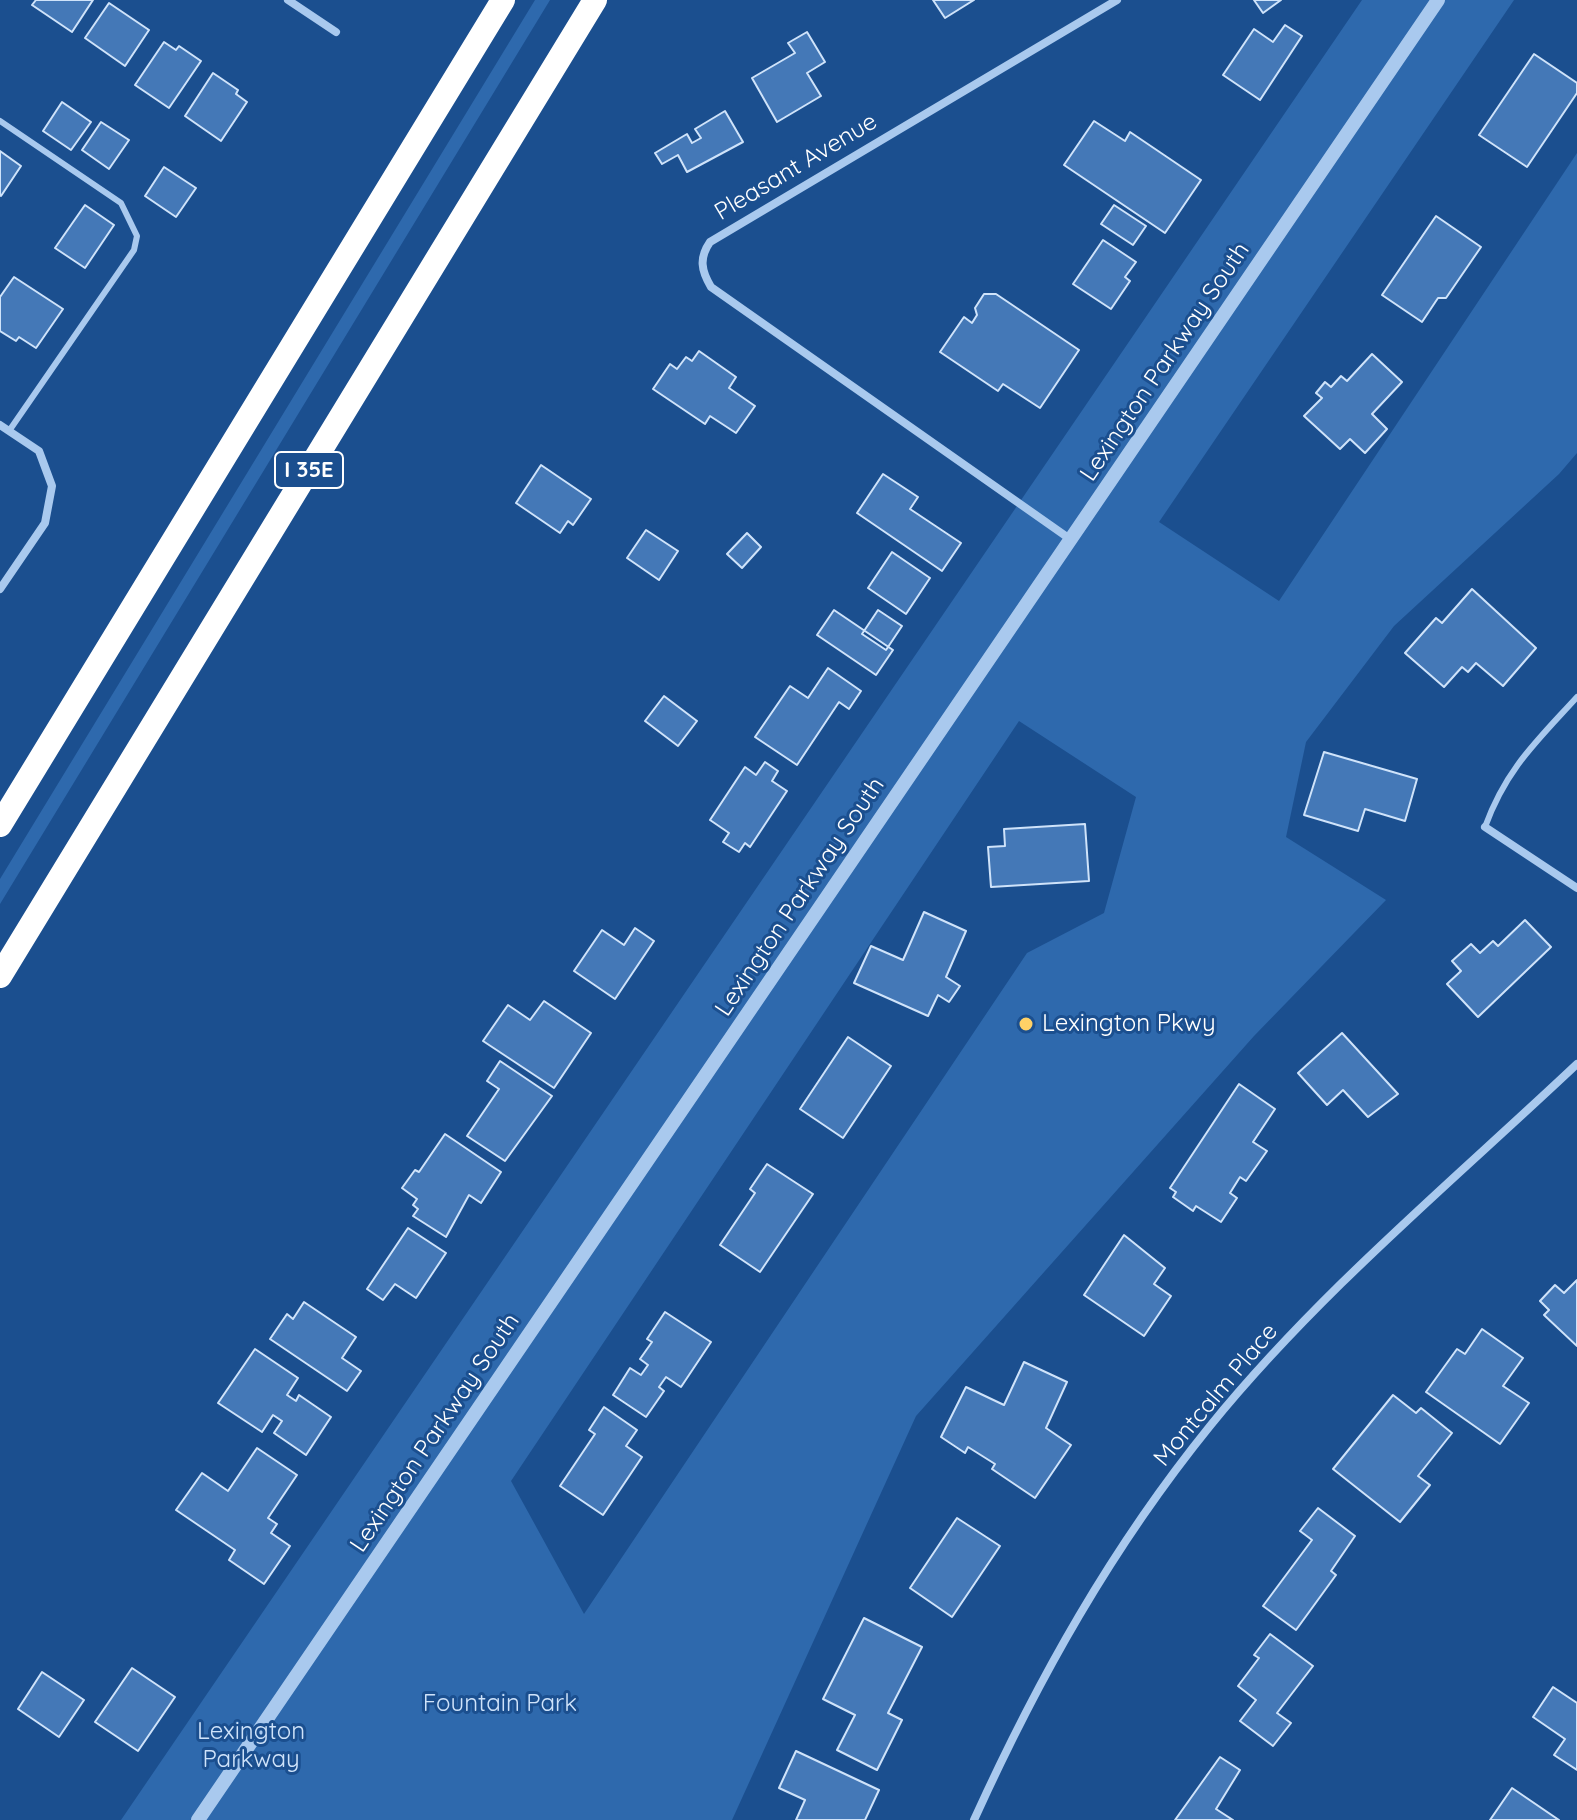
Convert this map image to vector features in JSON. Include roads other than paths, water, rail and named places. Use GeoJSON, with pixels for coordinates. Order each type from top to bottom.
{"type":"FeatureCollection","features":[{"type":"Feature","properties":{"kind":"highway"},"geometry":{"type":"LineString","coordinates":[[0,825],[503,0]]}},
{"type":"Feature","properties":{"kind":"highway","name":"I 35E"},"geometry":{"type":"LineString","coordinates":[[0,976],[595,0]]}},
{"type":"Feature","properties":{"kind":"highway"},"geometry":{"type":"LineString","coordinates":[[0,994],[23,939]]}},
{"type":"Feature","properties":{"kind":"street"},"geometry":{"type":"LineString","coordinates":[[288,0],[336,32]]}},
{"type":"Feature","properties":{"kind":"street","name":"Pleasant Avenue"},"geometry":{"type":"LineString","coordinates":[[1070,539],[711,287],[702,272],[703,253],[710,242],[1117,0]]}},
{"type":"Feature","properties":{"kind":"street","name":"Lexington Parkway South"},"geometry":{"type":"LineString","coordinates":[[198,1820],[1438,0]]}},
{"type":"Feature","properties":{"kind":"street"},"geometry":{"type":"LineString","coordinates":[[0,425],[39,451],[52,486],[45,523],[0,589]]}},
{"type":"Feature","properties":{"kind":"street"},"geometry":{"type":"LineString","coordinates":[[1485,827],[1577,888]]}},
{"type":"Feature","properties":{"kind":"street","name":"Montcalm Place"},"geometry":{"type":"LineString","coordinates":[[974,1820],[1016,1727],[1075,1617],[1143,1513],[1212,1425],[1309,1317],[1577,1064]]}},
{"type":"Feature","properties":{"kind":"lane"},"geometry":{"type":"LineString","coordinates":[[0,121],[121,203],[137,236],[134,250],[9,431]]}},
{"type":"Feature","properties":{"kind":"lane"},"geometry":{"type":"LineString","coordinates":[[1485,827],[1497,793],[1512,768],[1577,697]]}},
{"type":"Feature","properties":{"kind":"place","name":"Lexington Pkwy"},"geometry":{"type":"Point","coordinates":[1026,1024]}},
{"type":"Feature","properties":{"kind":"park label","name":"Fountain Park"},"geometry":{"type":"Point","coordinates":[500,1704]}},
{"type":"Feature","properties":{"kind":"park label","name":"Lexington Parkway"},"geometry":{"type":"Point","coordinates":[251,1746]}}]}
